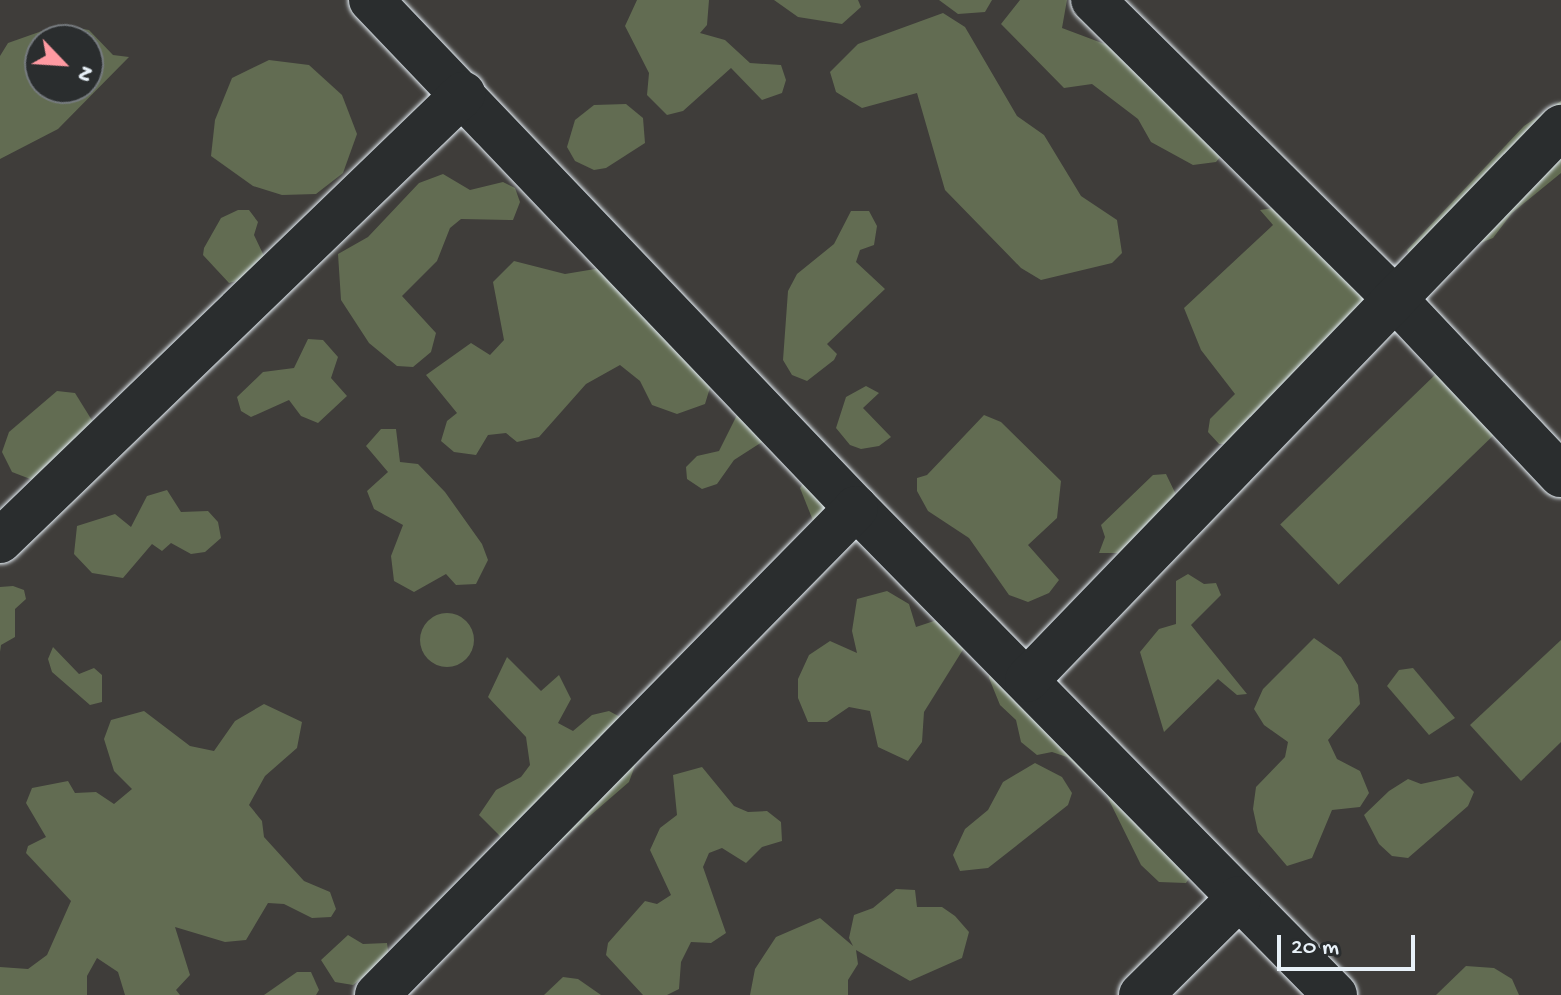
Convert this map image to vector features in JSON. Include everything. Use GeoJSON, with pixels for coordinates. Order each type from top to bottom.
{"type":"FeatureCollection","features":[{"type":"Feature","properties":{"kind":"street"},"geometry":{"type":"LineString","coordinates":[[371,0],[856,508],[1335,995]]}},
{"type":"Feature","properties":{"kind":"street"},"geometry":{"type":"LineString","coordinates":[[1093,0],[1395,299],[1561,475]]}},
{"type":"Feature","properties":{"kind":"street"},"geometry":{"type":"LineString","coordinates":[[0,541],[463,94]]}},
{"type":"Feature","properties":{"kind":"street"},"geometry":{"type":"LineString","coordinates":[[1027,680],[1561,127]]}},
{"type":"Feature","properties":{"kind":"street"},"geometry":{"type":"LineString","coordinates":[[377,995],[856,508]]}},
{"type":"Feature","properties":{"kind":"street"},"geometry":{"type":"LineString","coordinates":[[1141,995],[1239,898]]}},
{"type":"Feature","properties":{"kind":"green space"},"geometry":{"type":"Polygon","coordinates":[[[637,0],[709,0],[707,25],[700,33],[725,40],[750,63],[781,65],[786,80],[782,93],[762,100],[731,68],[683,111],[667,115],[647,95],[649,73],[625,26],[637,0]]]}},
{"type":"Feature","properties":{"kind":"green space"},"geometry":{"type":"Polygon","coordinates":[[[774,0],[858,0],[861,7],[842,24],[798,17],[774,0]]]}},
{"type":"Feature","properties":{"kind":"green space"},"geometry":{"type":"Polygon","coordinates":[[[939,0],[992,0],[985,12],[958,14],[939,0]]]}},
{"type":"Feature","properties":{"kind":"green space"},"geometry":{"type":"Polygon","coordinates":[[[1020,0],[1067,0],[1062,28],[1110,46],[1230,145],[1216,162],[1193,165],[1151,142],[1138,119],[1092,84],[1064,88],[1001,24],[1020,0]]]}},
{"type":"Feature","properties":{"kind":"green space"},"geometry":{"type":"Polygon","coordinates":[[[943,13],[965,27],[1017,116],[1044,135],[1081,196],[1117,220],[1122,253],[1112,263],[1041,280],[1021,268],[945,190],[917,93],[862,108],[836,92],[830,72],[858,44],[943,13]]]}},
{"type":"Feature","properties":{"kind":"green space"},"geometry":{"type":"Polygon","coordinates":[[[24,37],[24,104],[83,104],[58,129],[0,159],[0,56],[8,43],[24,37]]]}},
{"type":"Feature","properties":{"kind":"green space"},"geometry":{"type":"Polygon","coordinates":[[[104,46],[113,55],[129,57],[104,82],[104,46]]]}},
{"type":"Feature","properties":{"kind":"green space"},"geometry":{"type":"Polygon","coordinates":[[[269,60],[309,65],[342,95],[357,134],[343,173],[316,194],[282,195],[253,186],[211,156],[215,120],[232,78],[269,60]]]}},
{"type":"Feature","properties":{"kind":"green space"},"geometry":{"type":"Polygon","coordinates":[[[1561,101],[1561,173],[1512,213],[1493,238],[1416,268],[1407,250],[1524,126],[1561,101]]]}},
{"type":"Feature","properties":{"kind":"green space"},"geometry":{"type":"Polygon","coordinates":[[[626,104],[643,118],[645,143],[606,168],[594,170],[575,161],[567,147],[575,120],[594,105],[626,104]]]}},
{"type":"Feature","properties":{"kind":"green space"},"geometry":{"type":"Polygon","coordinates":[[[443,174],[470,190],[503,182],[515,188],[520,202],[513,220],[461,219],[450,228],[437,261],[402,296],[436,333],[431,352],[413,367],[397,366],[369,343],[341,300],[338,254],[368,237],[419,183],[443,174]]]}},
{"type":"Feature","properties":{"kind":"green space"},"geometry":{"type":"Polygon","coordinates":[[[1274,208],[1376,300],[1233,444],[1219,444],[1208,432],[1210,419],[1235,394],[1201,350],[1184,308],[1273,225],[1260,210],[1274,208]]]}},
{"type":"Feature","properties":{"kind":"green space"},"geometry":{"type":"Polygon","coordinates":[[[238,210],[249,210],[258,222],[254,235],[264,256],[244,279],[229,283],[203,255],[221,218],[238,210]]]}},
{"type":"Feature","properties":{"kind":"green space"},"geometry":{"type":"Polygon","coordinates":[[[851,211],[869,211],[877,226],[874,245],[860,250],[856,262],[885,289],[827,344],[837,354],[834,360],[807,381],[792,375],[783,360],[788,291],[797,274],[834,244],[851,211]]]}},
{"type":"Feature","properties":{"kind":"green space"},"geometry":{"type":"Polygon","coordinates":[[[514,261],[565,274],[625,264],[713,378],[705,404],[677,414],[652,405],[640,381],[620,365],[586,384],[539,437],[517,442],[506,433],[488,435],[476,455],[454,452],[441,441],[447,421],[457,413],[426,375],[471,343],[490,355],[504,340],[493,282],[514,261]]]}},
{"type":"Feature","properties":{"kind":"green space"},"geometry":{"type":"Polygon","coordinates":[[[308,339],[323,340],[338,357],[331,378],[347,396],[318,423],[301,416],[289,400],[251,417],[241,411],[237,397],[263,372],[294,368],[308,339]]]}},
{"type":"Feature","properties":{"kind":"green space"},"geometry":{"type":"Polygon","coordinates":[[[1437,373],[1495,433],[1339,585],[1280,524],[1437,373]]]}},
{"type":"Feature","properties":{"kind":"green space"},"geometry":{"type":"Polygon","coordinates":[[[866,386],[879,393],[863,408],[891,437],[879,446],[861,449],[850,445],[836,428],[846,397],[866,386]]]}},
{"type":"Feature","properties":{"kind":"green space"},"geometry":{"type":"Polygon","coordinates":[[[57,391],[75,393],[93,422],[38,482],[12,472],[2,452],[9,432],[57,391]]]}},
{"type":"Feature","properties":{"kind":"green space"},"geometry":{"type":"Polygon","coordinates":[[[739,411],[756,417],[762,442],[734,460],[717,484],[702,489],[687,479],[686,467],[697,456],[719,451],[739,411]]]}},
{"type":"Feature","properties":{"kind":"green space"},"geometry":{"type":"Polygon","coordinates":[[[984,415],[1001,422],[1061,481],[1057,518],[1028,545],[1059,580],[1049,593],[1028,602],[1009,595],[969,538],[928,511],[917,491],[917,478],[927,475],[984,415]]]}},
{"type":"Feature","properties":{"kind":"green space"},"geometry":{"type":"Polygon","coordinates":[[[381,429],[396,429],[400,462],[418,464],[445,492],[482,544],[488,560],[476,584],[456,585],[446,574],[414,592],[394,581],[391,556],[403,525],[374,509],[367,491],[388,472],[366,446],[381,429]]]}},
{"type":"Feature","properties":{"kind":"green space"},"geometry":{"type":"Polygon","coordinates":[[[811,473],[851,477],[814,523],[800,488],[811,473]]]}},
{"type":"Feature","properties":{"kind":"green space"},"geometry":{"type":"Polygon","coordinates":[[[1166,474],[1182,507],[1126,553],[1099,553],[1105,537],[1101,525],[1153,475],[1166,474]]]}},
{"type":"Feature","properties":{"kind":"green space"},"geometry":{"type":"Polygon","coordinates":[[[167,490],[181,512],[208,511],[218,522],[221,538],[205,552],[191,554],[171,543],[162,551],[152,544],[123,578],[92,573],[74,554],[77,526],[115,514],[131,527],[147,496],[167,490]]]}},
{"type":"Feature","properties":{"kind":"green space"},"geometry":{"type":"Polygon","coordinates":[[[1188,574],[1204,584],[1216,583],[1221,595],[1191,625],[1247,694],[1237,695],[1218,679],[1164,732],[1140,652],[1159,629],[1176,624],[1176,581],[1188,574]]]}},
{"type":"Feature","properties":{"kind":"green space"},"geometry":{"type":"Polygon","coordinates":[[[13,586],[24,590],[26,599],[15,609],[15,637],[1,645],[0,652],[0,587],[13,586]]]}},
{"type":"Feature","properties":{"kind":"green space"},"geometry":{"type":"Polygon","coordinates":[[[887,591],[909,604],[916,627],[937,620],[969,640],[924,712],[922,742],[908,761],[878,747],[870,711],[849,707],[827,722],[808,722],[798,698],[798,679],[809,655],[830,641],[857,653],[852,631],[857,599],[887,591]]]}},
{"type":"Feature","properties":{"kind":"green space"},"geometry":{"type":"Polygon","coordinates":[[[447,613],[466,621],[474,640],[466,659],[447,667],[428,659],[420,640],[428,621],[447,613]]]}},
{"type":"Feature","properties":{"kind":"green space"},"geometry":{"type":"Polygon","coordinates":[[[1314,638],[1341,657],[1358,685],[1360,704],[1328,740],[1337,759],[1360,771],[1369,793],[1360,807],[1332,810],[1312,858],[1287,866],[1258,832],[1253,809],[1256,787],[1285,757],[1288,742],[1264,725],[1254,709],[1263,689],[1314,638]]]}},
{"type":"Feature","properties":{"kind":"green space"},"geometry":{"type":"Polygon","coordinates":[[[1561,640],[1561,742],[1521,781],[1470,725],[1561,640]]]}},
{"type":"Feature","properties":{"kind":"green space"},"geometry":{"type":"Polygon","coordinates":[[[53,647],[79,674],[94,668],[102,675],[102,702],[90,705],[52,672],[48,659],[53,647]]]}},
{"type":"Feature","properties":{"kind":"green space"},"geometry":{"type":"Polygon","coordinates":[[[1031,651],[1202,859],[1186,883],[1159,882],[1141,865],[1106,794],[1067,757],[1052,752],[1037,755],[1021,742],[1016,720],[1000,705],[989,678],[992,662],[1031,651]]]}},
{"type":"Feature","properties":{"kind":"green space"},"geometry":{"type":"Polygon","coordinates":[[[507,657],[541,691],[559,675],[571,699],[558,723],[573,731],[592,715],[609,711],[624,719],[637,760],[629,782],[555,846],[527,863],[479,815],[496,790],[521,777],[530,765],[526,737],[488,697],[507,657]]]}},
{"type":"Feature","properties":{"kind":"green space"},"geometry":{"type":"Polygon","coordinates":[[[1413,668],[1455,718],[1429,735],[1387,686],[1399,670],[1413,668]]]}},
{"type":"Feature","properties":{"kind":"green space"},"geometry":{"type":"Polygon","coordinates":[[[264,704],[302,722],[297,748],[265,776],[249,805],[262,821],[264,837],[304,881],[330,892],[336,909],[331,917],[312,918],[284,904],[268,903],[246,940],[225,942],[175,927],[190,975],[176,990],[180,995],[125,995],[118,972],[97,958],[87,976],[87,995],[0,995],[0,967],[28,969],[47,955],[71,901],[26,853],[28,846],[46,837],[26,803],[32,788],[68,781],[75,793],[96,792],[114,804],[132,789],[114,771],[104,739],[111,720],[144,711],[190,746],[214,751],[235,721],[264,704]]]}},
{"type":"Feature","properties":{"kind":"green space"},"geometry":{"type":"Polygon","coordinates":[[[1035,763],[1062,777],[1072,793],[1068,805],[988,868],[960,871],[953,855],[965,829],[988,810],[1003,782],[1035,763]]]}},
{"type":"Feature","properties":{"kind":"green space"},"geometry":{"type":"Polygon","coordinates":[[[702,767],[734,806],[748,812],[767,811],[781,822],[782,841],[762,847],[746,863],[722,848],[709,853],[703,867],[726,933],[711,943],[691,942],[681,962],[679,989],[667,995],[643,995],[606,955],[608,943],[645,901],[657,904],[671,895],[650,850],[660,828],[677,815],[673,775],[702,767]]]}},
{"type":"Feature","properties":{"kind":"green space"},"geometry":{"type":"Polygon","coordinates":[[[1458,776],[1474,792],[1468,806],[1408,858],[1392,856],[1379,844],[1364,815],[1389,791],[1408,779],[1421,784],[1458,776]]]}},
{"type":"Feature","properties":{"kind":"green space"},"geometry":{"type":"Polygon","coordinates":[[[896,889],[915,890],[917,907],[942,907],[955,916],[969,932],[962,958],[910,981],[856,950],[858,964],[848,980],[848,995],[750,995],[755,969],[776,937],[820,918],[853,946],[849,938],[854,915],[873,908],[896,889]]]}},
{"type":"Feature","properties":{"kind":"green space"},"geometry":{"type":"Polygon","coordinates":[[[348,935],[363,944],[387,943],[389,957],[353,985],[335,982],[321,960],[348,935]]]}},
{"type":"Feature","properties":{"kind":"green space"},"geometry":{"type":"Polygon","coordinates":[[[1466,966],[1494,968],[1512,979],[1519,995],[1436,995],[1466,966]]]}},
{"type":"Feature","properties":{"kind":"green space"},"geometry":{"type":"Polygon","coordinates":[[[297,972],[311,972],[319,990],[316,995],[264,995],[297,972]]]}},
{"type":"Feature","properties":{"kind":"green space"},"geometry":{"type":"Polygon","coordinates":[[[563,977],[578,979],[601,995],[544,995],[563,977]]]}}]}
